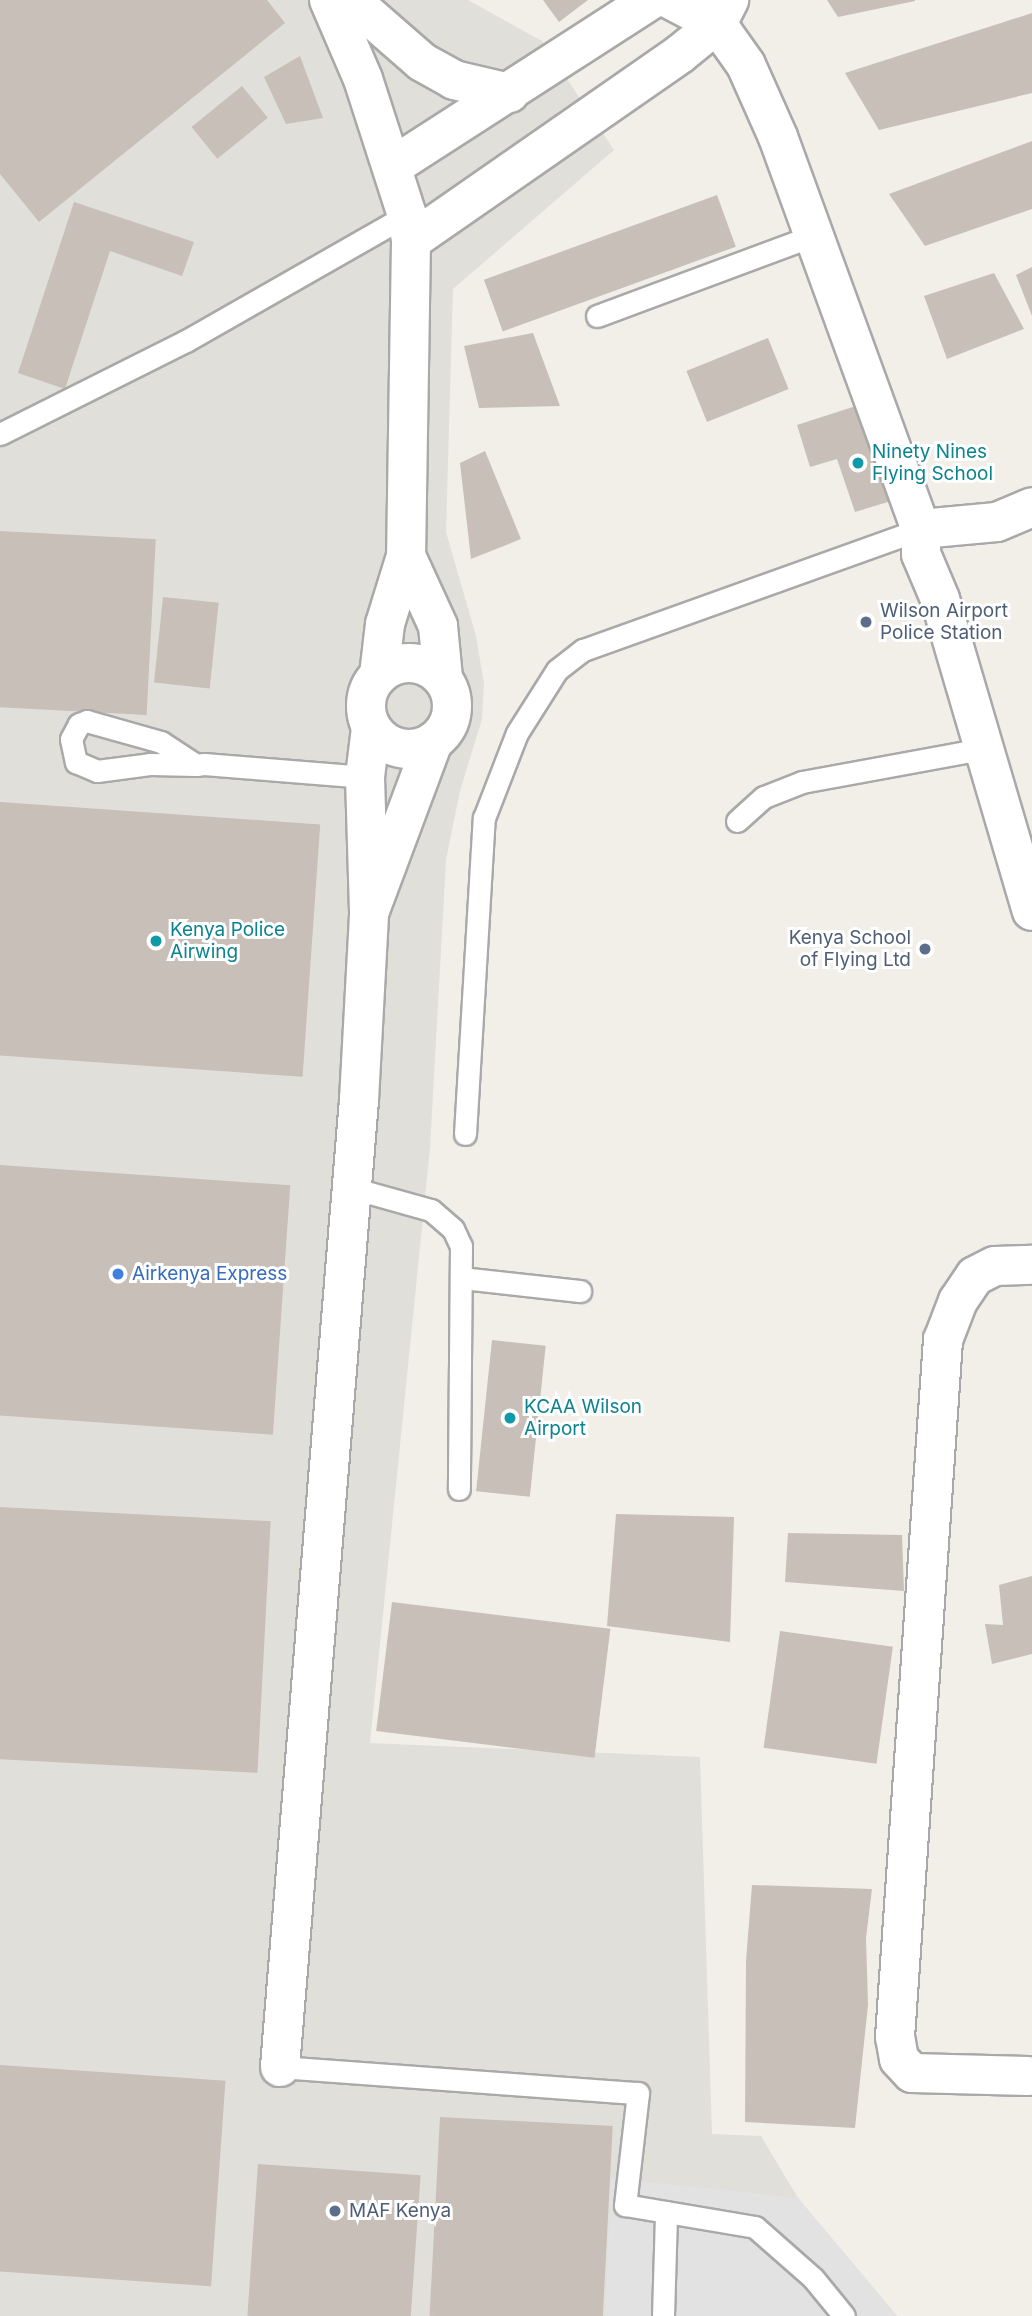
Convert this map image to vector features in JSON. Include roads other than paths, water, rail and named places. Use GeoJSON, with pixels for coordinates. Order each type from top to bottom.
{"type":"FeatureCollection","features":[{"type":"Feature","properties":{"kind":"street"},"geometry":{"type":"LineString","coordinates":[[280,2067],[352,1188],[369,913],[365,777],[371,728],[366,700],[379,675],[385,624],[406,556],[409,228],[393,166],[363,79],[329,0]]}},
{"type":"Feature","properties":{"kind":"street"},"geometry":{"type":"LineString","coordinates":[[351,0],[422,62],[454,80],[509,93]]}},
{"type":"Feature","properties":{"kind":"street"},"geometry":{"type":"LineString","coordinates":[[393,166],[651,0]]}},
{"type":"Feature","properties":{"kind":"street"},"geometry":{"type":"LineString","coordinates":[[671,0],[723,12]]}},
{"type":"Feature","properties":{"kind":"street"},"geometry":{"type":"LineString","coordinates":[[409,228],[592,117],[723,12]]}},
{"type":"Feature","properties":{"kind":"street"},"geometry":{"type":"LineString","coordinates":[[723,12],[757,89],[863,362],[921,529],[921,554],[940,598],[982,749],[1032,911]]}},
{"type":"Feature","properties":{"kind":"street"},"geometry":{"type":"LineString","coordinates":[[921,529],[997,522],[1032,507]]}},
{"type":"Feature","properties":{"kind":"street"},"geometry":{"type":"LineString","coordinates":[[371,728],[392,747],[407,750],[433,742],[444,732],[453,706],[443,678],[438,626],[406,556]]}},
{"type":"Feature","properties":{"kind":"street"},"geometry":{"type":"LineString","coordinates":[[379,675],[390,666],[419,663],[443,678]]}},
{"type":"Feature","properties":{"kind":"street"},"geometry":{"type":"LineString","coordinates":[[369,913],[433,742]]}},
{"type":"Feature","properties":{"kind":"street"},"geometry":{"type":"LineString","coordinates":[[1028,2076],[912,2073],[899,2059],[895,2037],[943,1340],[958,1301],[975,1276],[995,1266],[1032,1265]]}},
{"type":"Feature","properties":{"kind":"lane"},"geometry":{"type":"LineString","coordinates":[[0,434],[409,228]]}},
{"type":"Feature","properties":{"kind":"lane"},"geometry":{"type":"LineString","coordinates":[[597,316],[813,236]]}},
{"type":"Feature","properties":{"kind":"lane"},"geometry":{"type":"LineString","coordinates":[[465,1134],[484,818],[517,733],[557,670],[583,650],[921,529]]}},
{"type":"Feature","properties":{"kind":"lane"},"geometry":{"type":"LineString","coordinates":[[196,765],[161,742],[87,722],[79,724],[71,739],[76,762],[97,771],[150,764],[196,765],[365,777]]}},
{"type":"Feature","properties":{"kind":"lane"},"geometry":{"type":"LineString","coordinates":[[737,821],[764,797],[802,782],[982,749]]}},
{"type":"Feature","properties":{"kind":"lane"},"geometry":{"type":"LineString","coordinates":[[352,1188],[431,1210],[453,1229],[461,1246],[459,1489]]}},
{"type":"Feature","properties":{"kind":"lane"},"geometry":{"type":"LineString","coordinates":[[462,1278],[580,1291]]}},
{"type":"Feature","properties":{"kind":"lane"},"geometry":{"type":"LineString","coordinates":[[280,2067],[638,2093],[625,2204],[755,2227],[813,2278],[844,2316]]}},
{"type":"Feature","properties":{"kind":"lane"},"geometry":{"type":"LineString","coordinates":[[663,2316],[666,2212]]}},
{"type":"Feature","properties":{"kind":"place","name":"Ninety Nines Flying School"},"geometry":{"type":"Point","coordinates":[858,463]}},
{"type":"Feature","properties":{"kind":"place","name":"Wilson Airport Police Station"},"geometry":{"type":"Point","coordinates":[866,622]}},
{"type":"Feature","properties":{"kind":"place","name":"Kenya Police Airwing"},"geometry":{"type":"Point","coordinates":[156,941]}},
{"type":"Feature","properties":{"kind":"place","name":"Kenya School of Flying Ltd"},"geometry":{"type":"Point","coordinates":[925,949]}},
{"type":"Feature","properties":{"kind":"place","name":"Airkenya Express"},"geometry":{"type":"Point","coordinates":[118,1274]}},
{"type":"Feature","properties":{"kind":"place","name":"KCAA Wilson Airport"},"geometry":{"type":"Point","coordinates":[510,1418]}},
{"type":"Feature","properties":{"kind":"place","name":"MAF Kenya"},"geometry":{"type":"Point","coordinates":[335,2211]}}]}
